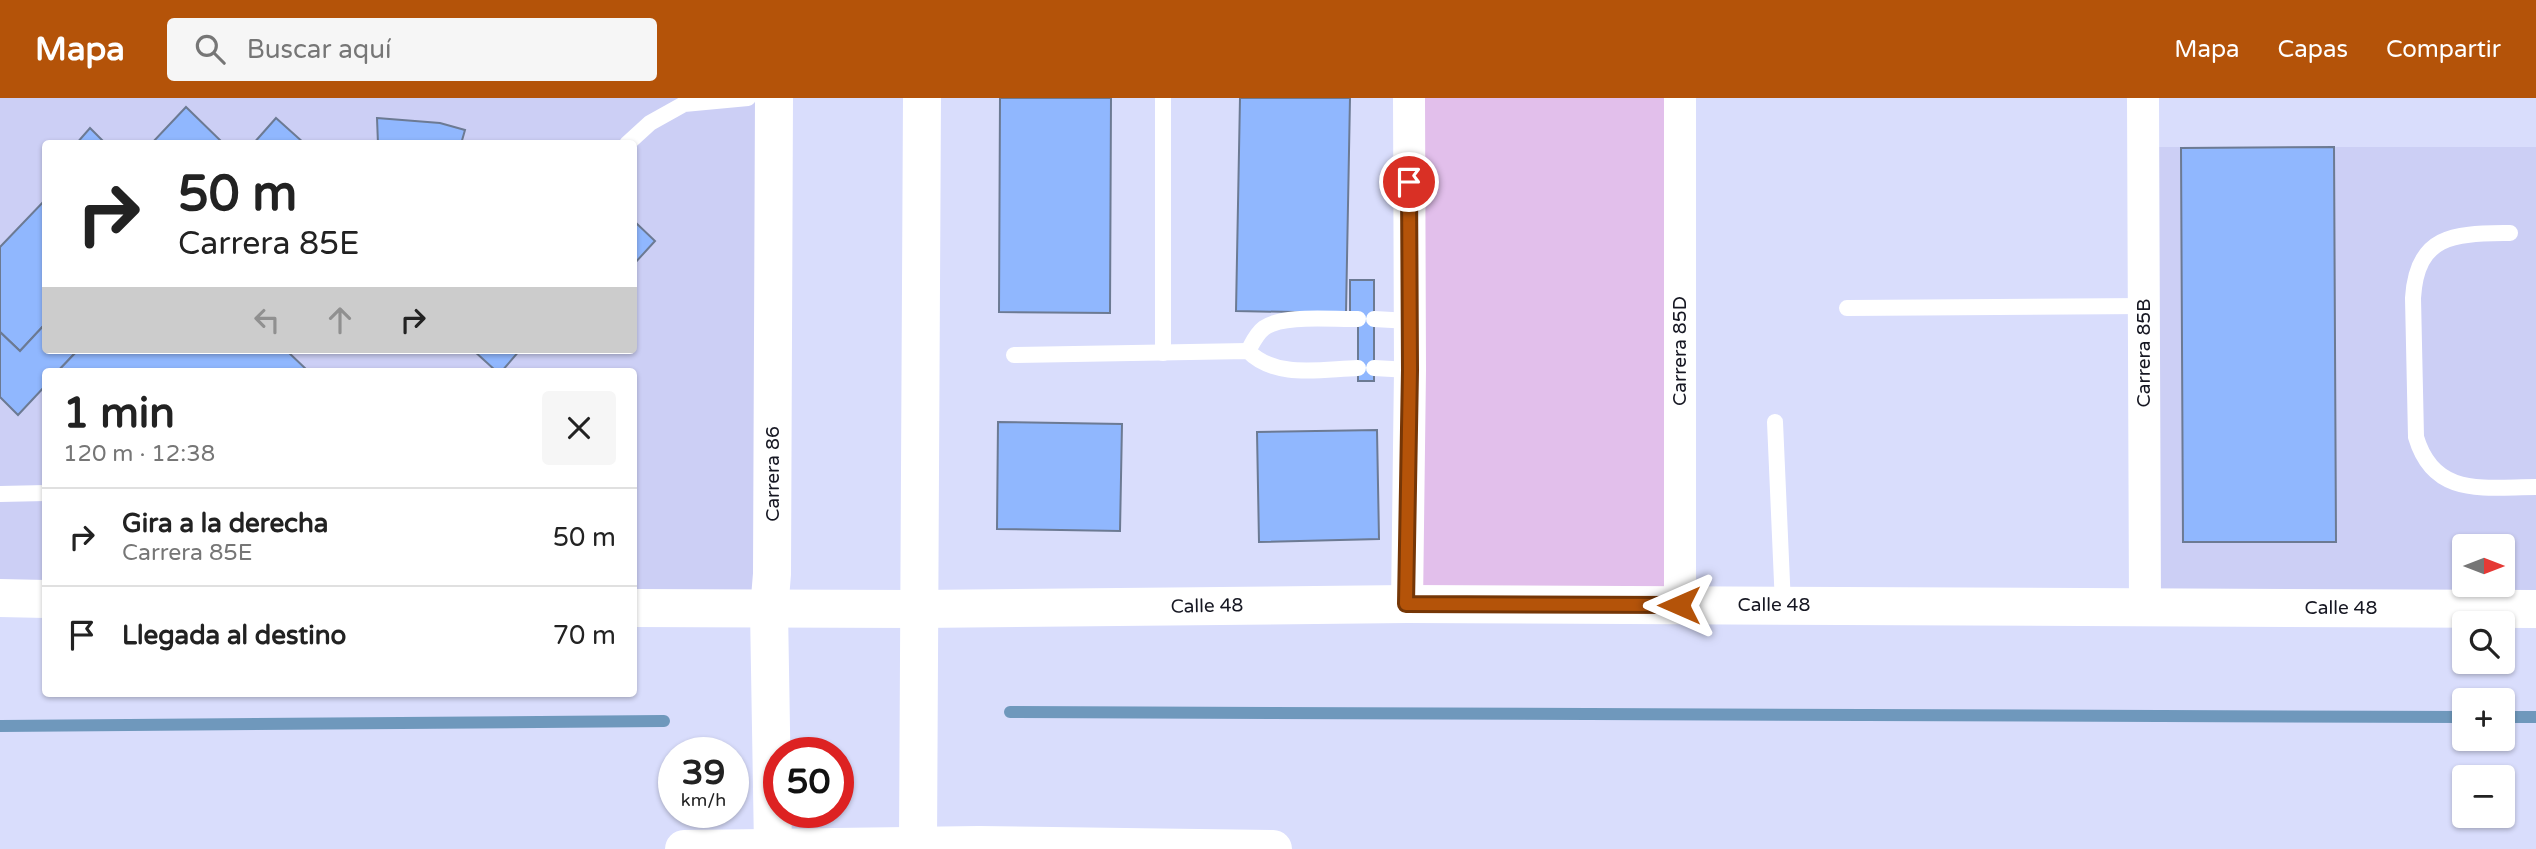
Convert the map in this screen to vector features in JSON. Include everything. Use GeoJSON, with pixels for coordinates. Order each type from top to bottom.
{"type":"FeatureCollection","features":[{"type":"Feature","properties":{"kind":"main road","name":"Carrera 86"},"geometry":{"type":"LineString","coordinates":[[773,848],[769,610],[772,574],[774,98]]}},
{"type":"Feature","properties":{"kind":"main road"},"geometry":{"type":"LineString","coordinates":[[918,847],[922,98]]}},
{"type":"Feature","properties":{"kind":"main road"},"geometry":{"type":"LineString","coordinates":[[0,598],[42,599]]}},
{"type":"Feature","properties":{"kind":"main road","name":"Calle 48"},"geometry":{"type":"LineString","coordinates":[[637,608],[769,610],[1406,604],[2536,609]]}},
{"type":"Feature","properties":{"kind":"main road"},"geometry":{"type":"LineString","coordinates":[[684,849],[1273,849]]}},
{"type":"Feature","properties":{"kind":"street"},"geometry":{"type":"LineString","coordinates":[[1406,604],[1410,370],[1409,98]]}},
{"type":"Feature","properties":{"kind":"street","name":"Carrera 85D"},"geometry":{"type":"LineString","coordinates":[[1679,605],[1680,98]]}},
{"type":"Feature","properties":{"kind":"street","name":"Carrera 85B"},"geometry":{"type":"LineString","coordinates":[[2143,98],[2145,607]]}},
{"type":"Feature","properties":{"kind":"lane"},"geometry":{"type":"LineString","coordinates":[[631,140],[650,123],[684,104],[748,98]]}},
{"type":"Feature","properties":{"kind":"lane"},"geometry":{"type":"LineString","coordinates":[[1163,98],[1163,353]]}},
{"type":"Feature","properties":{"kind":"lane"},"geometry":{"type":"LineString","coordinates":[[2510,233],[2466,233],[2448,238],[2432,248],[2421,262],[2414,279],[2413,298],[2416,437],[2421,454],[2431,469],[2445,480],[2470,486],[2536,487]]}},
{"type":"Feature","properties":{"kind":"lane"},"geometry":{"type":"LineString","coordinates":[[1847,308],[2144,306]]}},
{"type":"Feature","properties":{"kind":"lane"},"geometry":{"type":"LineString","coordinates":[[1248,351],[1262,329],[1285,321],[1410,321]]}},
{"type":"Feature","properties":{"kind":"lane"},"geometry":{"type":"LineString","coordinates":[[1014,355],[1248,351],[1258,362],[1281,370],[1410,370]]}},
{"type":"Feature","properties":{"kind":"lane"},"geometry":{"type":"LineString","coordinates":[[1775,422],[1783,606]]}},
{"type":"Feature","properties":{"kind":"lane"},"geometry":{"type":"LineString","coordinates":[[0,494],[42,493]]}},
{"type":"Feature","properties":{"kind":"shaded area"},"geometry":{"type":"Polygon","coordinates":[[[0,98],[774,98],[769,610],[637,608],[637,368],[42,368],[42,599],[0,598],[0,98]]]}},
{"type":"Feature","properties":{"kind":"shaded area"},"geometry":{"type":"Polygon","coordinates":[[[1409,98],[1680,98],[1680,605],[1407,604],[1409,98]]]}},
{"type":"Feature","properties":{"kind":"shaded area"},"geometry":{"type":"Polygon","coordinates":[[[2143,147],[2536,147],[2536,609],[2145,607],[2143,147]]]}},
{"type":"Feature","properties":{"kind":"building"},"geometry":{"type":"Polygon","coordinates":[[[1000,98],[1111,98],[1110,313],[999,312],[1000,98]]]}},
{"type":"Feature","properties":{"kind":"building"},"geometry":{"type":"Polygon","coordinates":[[[1240,98],[1350,98],[1346,313],[1236,311],[1240,98]]]}},
{"type":"Feature","properties":{"kind":"building"},"geometry":{"type":"Polygon","coordinates":[[[186,107],[220,140],[155,140],[186,107]]]}},
{"type":"Feature","properties":{"kind":"building"},"geometry":{"type":"Polygon","coordinates":[[[276,118],[301,140],[257,140],[276,118]]]}},
{"type":"Feature","properties":{"kind":"building"},"geometry":{"type":"Polygon","coordinates":[[[377,118],[440,123],[465,130],[462,140],[378,140],[377,118]]]}},
{"type":"Feature","properties":{"kind":"building"},"geometry":{"type":"Polygon","coordinates":[[[90,128],[102,140],[80,140],[90,128]]]}},
{"type":"Feature","properties":{"kind":"building"},"geometry":{"type":"Polygon","coordinates":[[[2334,147],[2336,542],[2183,542],[2181,148],[2334,147]]]}},
{"type":"Feature","properties":{"kind":"building"},"geometry":{"type":"Polygon","coordinates":[[[42,203],[42,327],[20,351],[0,332],[0,247],[42,203]]]}},
{"type":"Feature","properties":{"kind":"building"},"geometry":{"type":"Polygon","coordinates":[[[637,224],[655,241],[637,261],[637,224]]]}},
{"type":"Feature","properties":{"kind":"building"},"geometry":{"type":"Polygon","coordinates":[[[1350,280],[1374,280],[1374,381],[1358,381],[1358,315],[1350,315],[1350,280]]]}},
{"type":"Feature","properties":{"kind":"building"},"geometry":{"type":"Polygon","coordinates":[[[42,327],[42,354],[74,354],[61,368],[42,368],[42,389],[18,415],[0,397],[0,332],[20,351],[42,327]]]}},
{"type":"Feature","properties":{"kind":"building"},"geometry":{"type":"Polygon","coordinates":[[[74,354],[290,354],[305,368],[61,368],[74,354]]]}},
{"type":"Feature","properties":{"kind":"building"},"geometry":{"type":"Polygon","coordinates":[[[477,354],[517,354],[505,368],[493,368],[477,354]]]}},
{"type":"Feature","properties":{"kind":"building"},"geometry":{"type":"Polygon","coordinates":[[[998,422],[1122,424],[1120,531],[997,529],[998,422]]]}},
{"type":"Feature","properties":{"kind":"building"},"geometry":{"type":"Polygon","coordinates":[[[1377,430],[1379,539],[1259,542],[1257,432],[1377,430]]]}},
{"type":"Feature","properties":{"kind":"waterway"},"geometry":{"type":"LineString","coordinates":[[1010,712],[2452,717]]}},
{"type":"Feature","properties":{"kind":"waterway"},"geometry":{"type":"LineString","coordinates":[[2515,717],[2536,717]]}},
{"type":"Feature","properties":{"kind":"waterway"},"geometry":{"type":"LineString","coordinates":[[0,726],[664,721]]}},
{"type":"Feature","properties":{"kind":"route"},"geometry":{"type":"LineString","coordinates":[[1409,182],[1410,370],[1406,604],[1679,605]]}}]}
